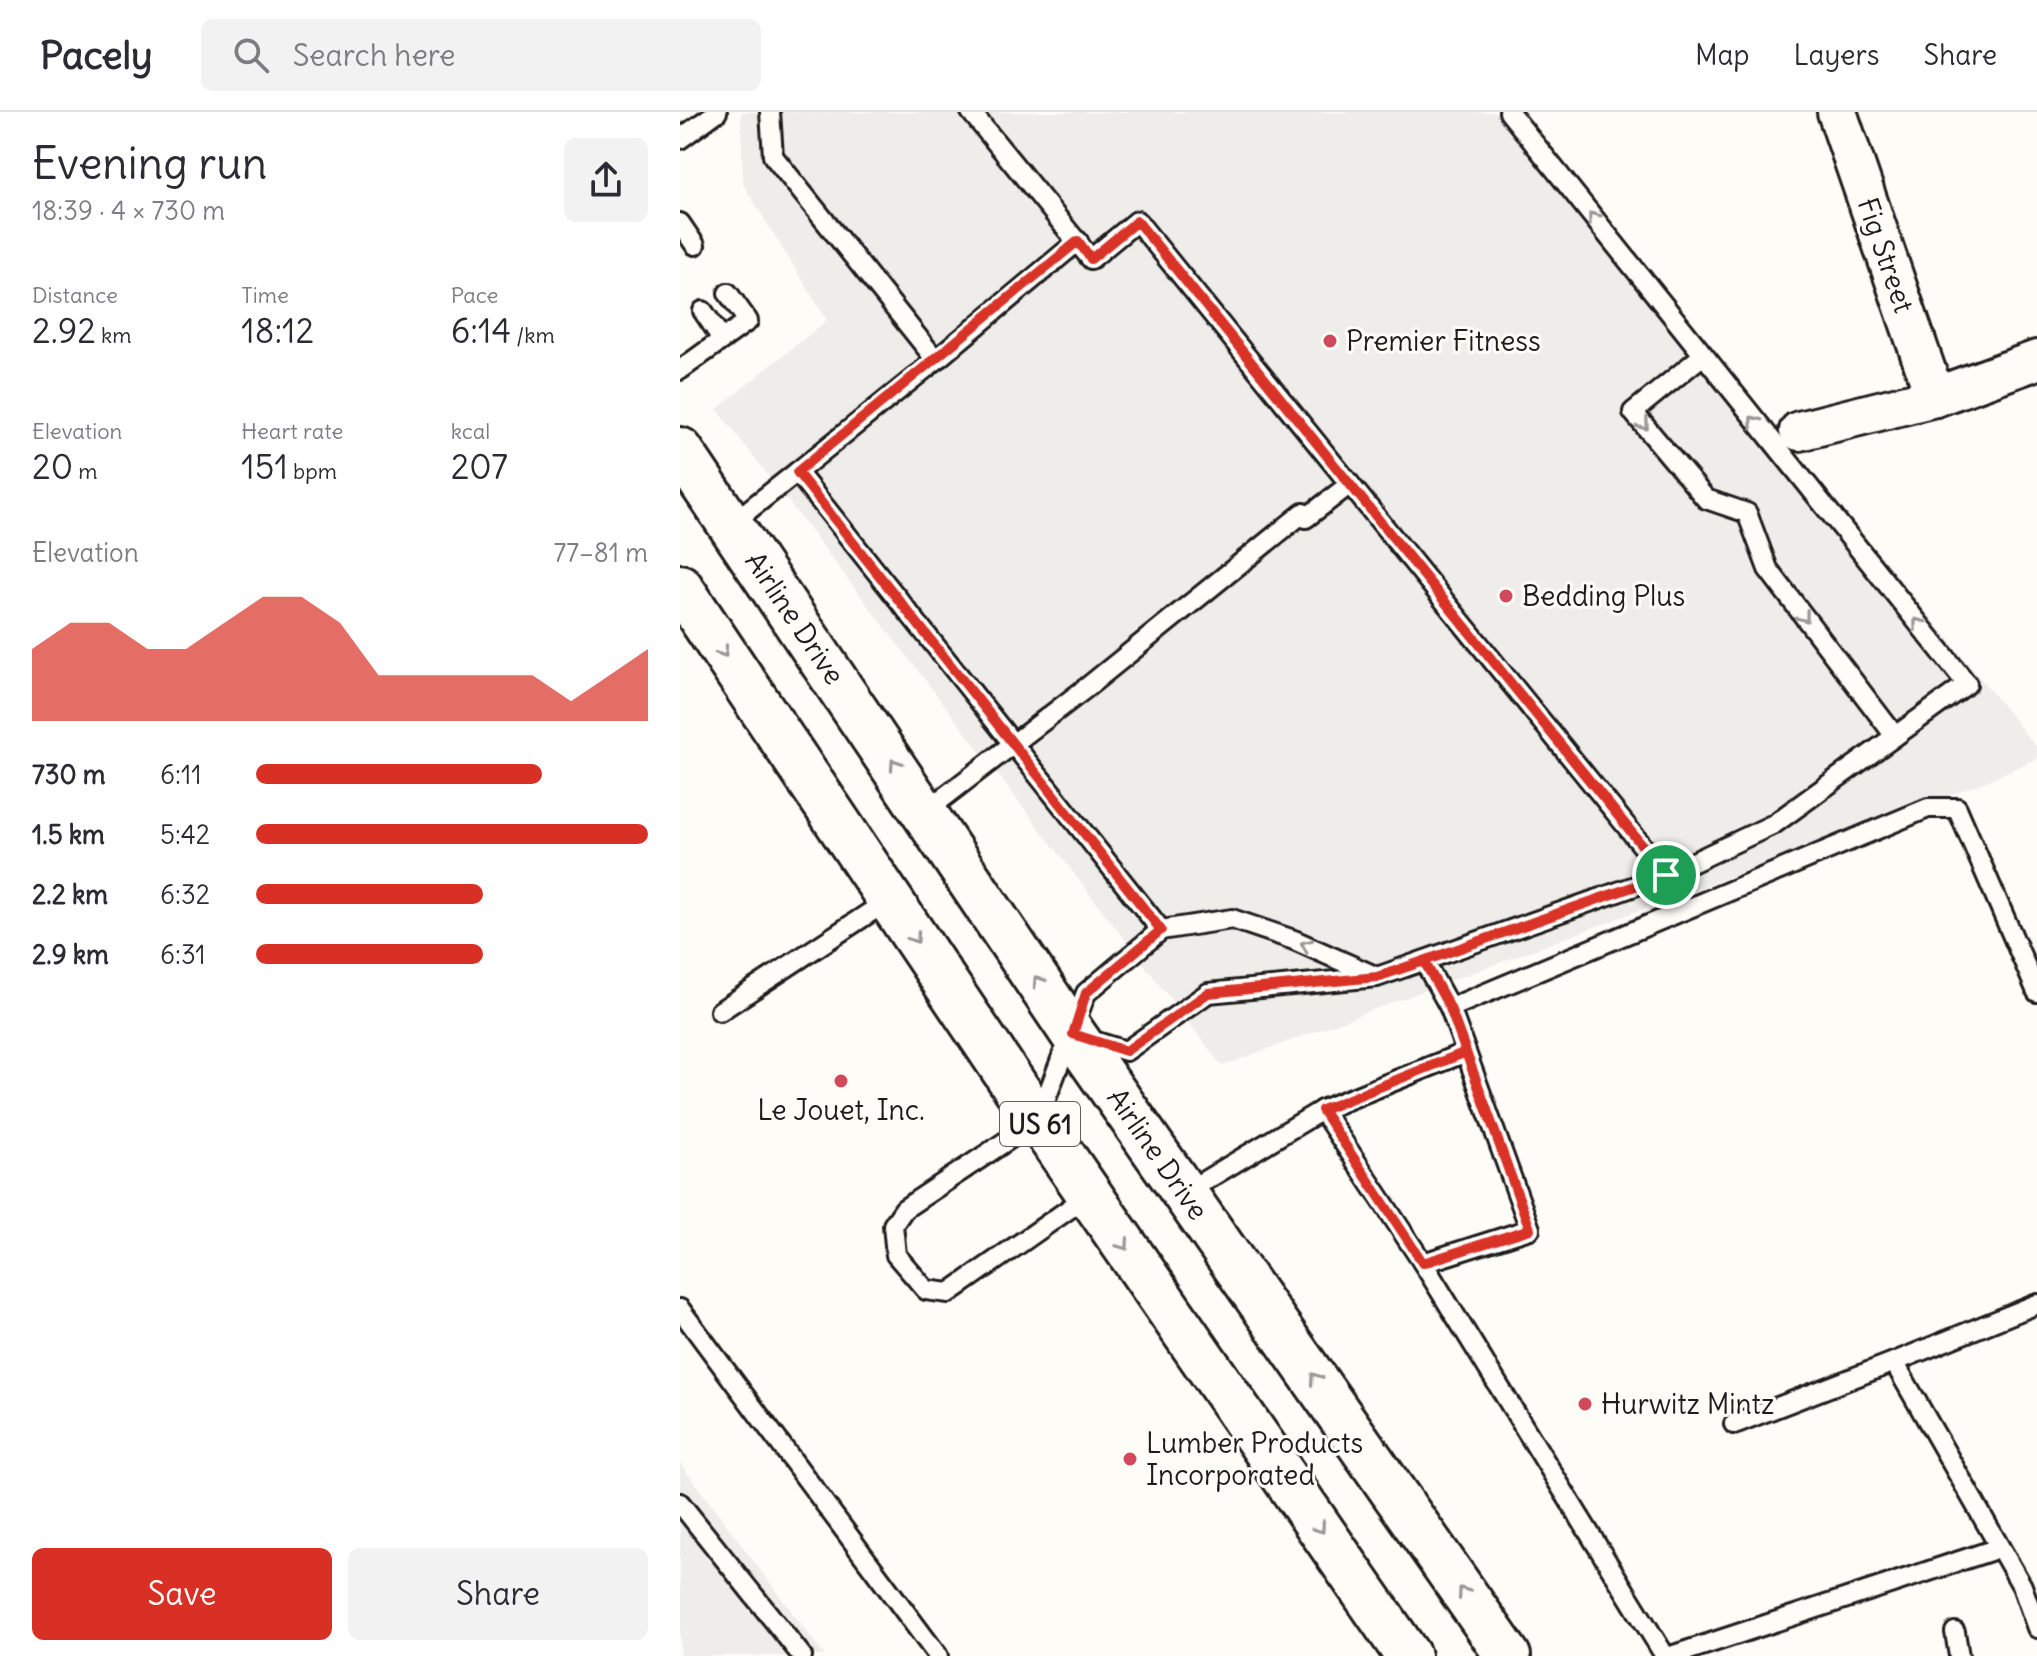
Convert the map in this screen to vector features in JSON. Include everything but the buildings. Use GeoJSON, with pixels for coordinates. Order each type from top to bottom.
{"type":"FeatureCollection","features":[{"type":"Feature","properties":{"kind":"highway","name":"Airline Drive"},"geometry":{"type":"LineString","coordinates":[[680,450],[926,811],[1073,1034],[1508,1656]]}},
{"type":"Feature","properties":{"kind":"highway","name":"US 61"},"geometry":{"type":"LineString","coordinates":[[680,587],[1089,1195],[1408,1656]]}},
{"type":"Feature","properties":{"kind":"street","name":"Fig Street"},"geometry":{"type":"LineString","coordinates":[[1837,112],[1935,397]]}},
{"type":"Feature","properties":{"kind":"street"},"geometry":{"type":"LineString","coordinates":[[1799,431],[1935,397],[2037,360]]}},
{"type":"Feature","properties":{"kind":"lane"},"geometry":{"type":"LineString","coordinates":[[680,139],[717,112]]}},
{"type":"Feature","properties":{"kind":"lane"},"geometry":{"type":"LineString","coordinates":[[770,112],[773,156],[936,360]]}},
{"type":"Feature","properties":{"kind":"lane"},"geometry":{"type":"LineString","coordinates":[[971,112],[1091,259],[1137,221],[1666,875]]}},
{"type":"Feature","properties":{"kind":"lane"},"geometry":{"type":"LineString","coordinates":[[1073,1034],[1126,1051],[1208,993],[1377,977],[1666,875],[1774,824],[1967,684],[1509,112]]}},
{"type":"Feature","properties":{"kind":"lane"},"geometry":{"type":"LineString","coordinates":[[680,223],[695,245]]}},
{"type":"Feature","properties":{"kind":"lane"},"geometry":{"type":"LineString","coordinates":[[731,524],[936,360],[1078,241]]}},
{"type":"Feature","properties":{"kind":"lane"},"geometry":{"type":"LineString","coordinates":[[683,361],[748,321],[728,293]]}},
{"type":"Feature","properties":{"kind":"lane"},"geometry":{"type":"LineString","coordinates":[[703,311],[722,339]]}},
{"type":"Feature","properties":{"kind":"lane"},"geometry":{"type":"LineString","coordinates":[[1702,356],[1633,412],[1706,499],[1747,513],[1768,569],[1895,736]]}},
{"type":"Feature","properties":{"kind":"lane"},"geometry":{"type":"LineString","coordinates":[[797,472],[1161,930]]}},
{"type":"Feature","properties":{"kind":"lane"},"geometry":{"type":"LineString","coordinates":[[926,811],[1016,744],[1304,516],[1350,484]]}},
{"type":"Feature","properties":{"kind":"lane"},"geometry":{"type":"LineString","coordinates":[[1450,1008],[1928,808],[1957,808],[2037,992]]}},
{"type":"Feature","properties":{"kind":"lane"},"geometry":{"type":"LineString","coordinates":[[720,1011],[889,900]]}},
{"type":"Feature","properties":{"kind":"lane"},"geometry":{"type":"LineString","coordinates":[[1089,1195],[949,1293],[926,1290],[896,1255],[893,1225],[904,1209],[1038,1120],[1086,993],[1161,930],[1232,919],[1294,940],[1377,977]]}},
{"type":"Feature","properties":{"kind":"lane"},"geometry":{"type":"LineString","coordinates":[[1423,1263],[1530,1229],[1450,1008],[1424,961]]}},
{"type":"Feature","properties":{"kind":"lane"},"geometry":{"type":"LineString","coordinates":[[1186,1192],[1322,1110],[1466,1052]]}},
{"type":"Feature","properties":{"kind":"lane"},"geometry":{"type":"LineString","coordinates":[[1322,1110],[1423,1263],[1668,1656],[1999,1548]]}},
{"type":"Feature","properties":{"kind":"lane"},"geometry":{"type":"LineString","coordinates":[[1734,1424],[2037,1304]]}},
{"type":"Feature","properties":{"kind":"lane"},"geometry":{"type":"LineString","coordinates":[[680,1309],[938,1656]]}},
{"type":"Feature","properties":{"kind":"lane"},"geometry":{"type":"LineString","coordinates":[[1894,1362],[2022,1586],[2037,1628]]}},
{"type":"Feature","properties":{"kind":"lane"},"geometry":{"type":"LineString","coordinates":[[680,1503],[802,1656]]}},
{"type":"Feature","properties":{"kind":"lane"},"geometry":{"type":"LineString","coordinates":[[1955,1632],[1959,1656]]}},
{"type":"Feature","properties":{"kind":"shaded area"},"geometry":{"type":"Polygon","coordinates":[[[741,112],[1520,112],[2037,748],[2037,758],[1989,780],[1222,1066],[717,409],[827,320],[743,184],[741,112]]]}},
{"type":"Feature","properties":{"kind":"shaded area"},"geometry":{"type":"Polygon","coordinates":[[[680,1463],[825,1656],[680,1656],[680,1463]]]}},
{"type":"Feature","properties":{"kind":"place","name":"Premier Fitness"},"geometry":{"type":"Point","coordinates":[1330,341]}},
{"type":"Feature","properties":{"kind":"place","name":"Bedding Plus"},"geometry":{"type":"Point","coordinates":[1506,596]}},
{"type":"Feature","properties":{"kind":"place","name":"Le Jouet, Inc."},"geometry":{"type":"Point","coordinates":[841,1081]}},
{"type":"Feature","properties":{"kind":"place","name":"Hurwitz Mintz"},"geometry":{"type":"Point","coordinates":[1585,1404]}},
{"type":"Feature","properties":{"kind":"place","name":"Lumber Products Incorporated"},"geometry":{"type":"Point","coordinates":[1130,1459]}},
{"type":"Feature","properties":{"kind":"route"},"geometry":{"type":"LineString","coordinates":[[1666,875],[1137,221],[1091,259],[1078,241],[797,472],[1161,930],[1086,993],[1073,1034],[1126,1051],[1208,993],[1377,977],[1424,961],[1450,1008],[1530,1229],[1423,1263],[1322,1110],[1466,1052],[1450,1008],[1424,961],[1666,875]]}}]}
